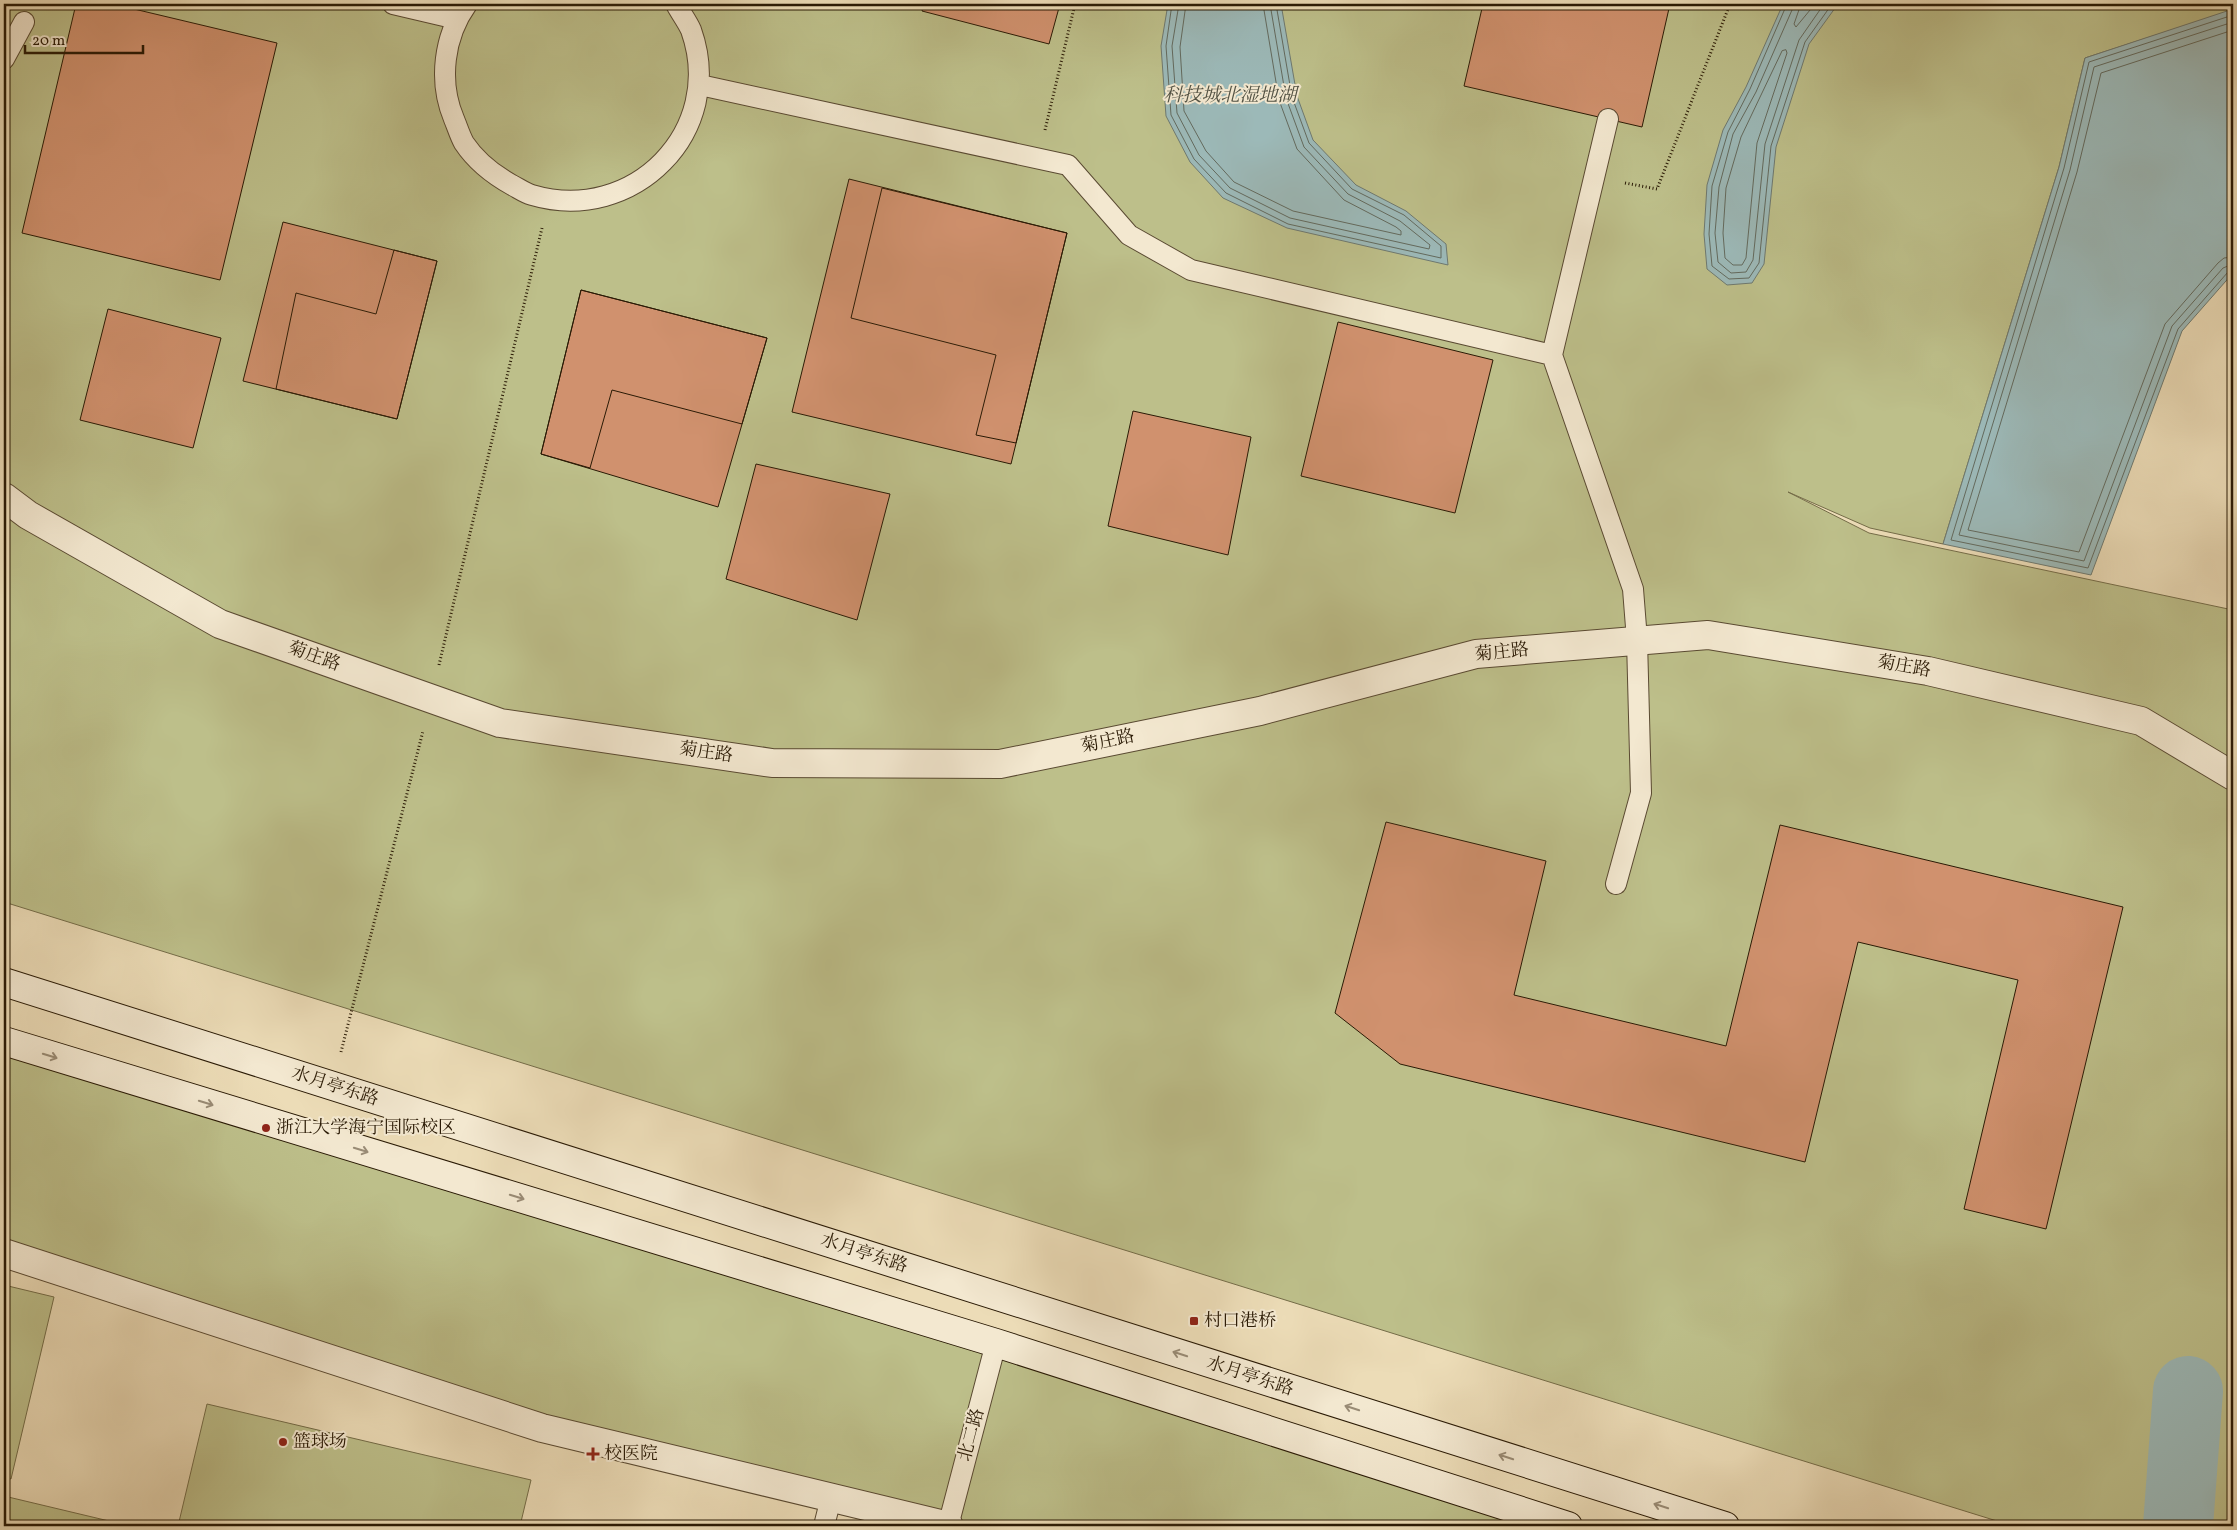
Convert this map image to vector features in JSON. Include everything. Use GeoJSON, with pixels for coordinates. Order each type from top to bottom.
{"type":"FeatureCollection","features":[{"type":"Feature","properties":{"kind":"main road","name":"菊庄路"},"geometry":{"type":"LineString","coordinates":[[4,497],[28,514],[220,624],[500,723],[772,763],[1000,764],[1260,711],[1476,654],[1708,635],[1928,671],[2141,721],[2233,776]]}},
{"type":"Feature","properties":{"kind":"main road","name":"水月亭东路"},"geometry":{"type":"LineString","coordinates":[[4,982],[1725,1526]]}},
{"type":"Feature","properties":{"kind":"main road"},"geometry":{"type":"LineString","coordinates":[[4,1042],[996,1343],[1568,1526]]}},
{"type":"Feature","properties":{"kind":"main road"},"geometry":{"type":"LineString","coordinates":[[4,1253],[542,1428],[948,1526]]}},
{"type":"Feature","properties":{"kind":"lane"},"geometry":{"type":"LineString","coordinates":[[393,4],[462,11],[444,60],[447,103],[464,143],[493,175],[531,195],[572,202],[612,195],[648,176],[676,146],[694,110],[700,86],[691,30],[676,4]]}},
{"type":"Feature","properties":{"kind":"lane"},"geometry":{"type":"LineString","coordinates":[[4,59],[24,22]]}},
{"type":"Feature","properties":{"kind":"lane"},"geometry":{"type":"LineString","coordinates":[[700,86],[1068,165],[1129,235],[1191,270],[1552,355]]}},
{"type":"Feature","properties":{"kind":"lane"},"geometry":{"type":"LineString","coordinates":[[1608,119],[1552,355],[1633,589],[1637,640],[1641,793],[1616,884]]}},
{"type":"Feature","properties":{"kind":"lane","name":"北二路"},"geometry":{"type":"LineString","coordinates":[[948,1526],[996,1343]]}},
{"type":"Feature","properties":{"kind":"lane"},"geometry":{"type":"LineString","coordinates":[[824,1526],[831,1498]]}},
{"type":"Feature","properties":{"kind":"path"},"geometry":{"type":"LineString","coordinates":[[1038,158],[1075,4]]}},
{"type":"Feature","properties":{"kind":"path"},"geometry":{"type":"LineString","coordinates":[[1595,176],[1656,189],[1730,4]]}},
{"type":"Feature","properties":{"kind":"path"},"geometry":{"type":"LineString","coordinates":[[332,1086],[431,699],[549,198]]}},
{"type":"Feature","properties":{"kind":"green space"},"geometry":{"type":"Polygon","coordinates":[[[4,4],[2233,4],[2233,9],[2230,11],[2085,58],[2059,167],[1943,544],[1870,528],[1788,492],[1869,533],[2233,610],[2233,1526],[2013,1526],[4,902],[4,4]]]}},
{"type":"Feature","properties":{"kind":"green space"},"geometry":{"type":"Polygon","coordinates":[[[4,1035],[1528,1526],[949,1526],[542,1428],[4,1253],[4,1035]]]}},
{"type":"Feature","properties":{"kind":"green space"},"geometry":{"type":"Polygon","coordinates":[[[4,1285],[54,1297],[11,1479],[4,1477],[4,1285]]]}},
{"type":"Feature","properties":{"kind":"green space","name":"篮球场"},"geometry":{"type":"Polygon","coordinates":[[[207,1404],[531,1480],[520,1526],[178,1526],[207,1404]]]}},
{"type":"Feature","properties":{"kind":"green space"},"geometry":{"type":"Polygon","coordinates":[[[4,1496],[130,1526],[4,1526],[4,1496]]]}},
{"type":"Feature","properties":{"kind":"water","name":"科技城北湿地湖"},"geometry":{"type":"Polygon","coordinates":[[[1168,4],[1281,4],[1297,96],[1313,140],[1356,185],[1406,211],[1446,244],[1448,265],[1287,228],[1223,198],[1190,162],[1166,116],[1161,46],[1168,4]]]}},
{"type":"Feature","properties":{"kind":"water"},"geometry":{"type":"Polygon","coordinates":[[[1783,4],[1838,4],[1809,44],[1776,147],[1764,264],[1752,283],[1727,285],[1707,269],[1704,234],[1707,185],[1723,130],[1746,87],[1783,4]]]}},
{"type":"Feature","properties":{"kind":"water"},"geometry":{"type":"Polygon","coordinates":[[[2233,9],[2233,273],[2182,331],[2091,575],[1943,544],[2059,167],[2085,58],[2233,9]]]}},
{"type":"Feature","properties":{"kind":"building"},"geometry":{"type":"Polygon","coordinates":[[[76,4],[113,4],[277,43],[220,280],[22,233],[76,4]]]}},
{"type":"Feature","properties":{"kind":"building"},"geometry":{"type":"Polygon","coordinates":[[[924,4],[1060,4],[1049,44],[922,11],[924,4]]]}},
{"type":"Feature","properties":{"kind":"building"},"geometry":{"type":"Polygon","coordinates":[[[1483,4],[1670,4],[1642,127],[1464,86],[1483,4]]]}},
{"type":"Feature","properties":{"kind":"building"},"geometry":{"type":"Polygon","coordinates":[[[849,179],[1067,233],[1011,464],[792,412],[849,179]]]}},
{"type":"Feature","properties":{"kind":"building"},"geometry":{"type":"Polygon","coordinates":[[[882,188],[1067,233],[1016,443],[976,435],[996,355],[851,318],[882,188]]]}},
{"type":"Feature","properties":{"kind":"building"},"geometry":{"type":"Polygon","coordinates":[[[283,222],[437,261],[397,419],[243,381],[283,222]]]}},
{"type":"Feature","properties":{"kind":"building"},"geometry":{"type":"Polygon","coordinates":[[[394,250],[437,261],[397,419],[276,389],[296,293],[376,314],[394,250]]]}},
{"type":"Feature","properties":{"kind":"building"},"geometry":{"type":"Polygon","coordinates":[[[581,290],[767,338],[718,507],[541,454],[581,290]]]}},
{"type":"Feature","properties":{"kind":"building"},"geometry":{"type":"Polygon","coordinates":[[[581,290],[767,338],[742,424],[612,390],[590,468],[541,454],[581,290]]]}},
{"type":"Feature","properties":{"kind":"building"},"geometry":{"type":"Polygon","coordinates":[[[108,309],[221,338],[193,448],[80,420],[108,309]]]}},
{"type":"Feature","properties":{"kind":"building"},"geometry":{"type":"Polygon","coordinates":[[[1338,322],[1493,360],[1455,513],[1301,476],[1338,322]]]}},
{"type":"Feature","properties":{"kind":"building"},"geometry":{"type":"Polygon","coordinates":[[[1133,411],[1251,437],[1228,555],[1108,526],[1133,411]]]}},
{"type":"Feature","properties":{"kind":"building"},"geometry":{"type":"Polygon","coordinates":[[[756,464],[890,494],[857,620],[726,579],[756,464]]]}},
{"type":"Feature","properties":{"kind":"building"},"geometry":{"type":"Polygon","coordinates":[[[1386,822],[1546,861],[1514,995],[1726,1046],[1780,825],[2123,907],[2046,1229],[1964,1209],[2018,980],[1858,942],[1805,1162],[1400,1064],[1335,1013],[1386,822]]]}},
{"type":"Feature","properties":{"kind":"waterway"},"geometry":{"type":"LineString","coordinates":[[2178,1526],[2188,1391]]}},
{"type":"Feature","properties":{"kind":"place","name":"浙江大学海宁国际校区"},"geometry":{"type":"Point","coordinates":[266,1128]}},
{"type":"Feature","properties":{"kind":"place","name":"村口港桥"},"geometry":{"type":"Point","coordinates":[1194,1321]}},
{"type":"Feature","properties":{"kind":"place","name":"篮球场"},"geometry":{"type":"Point","coordinates":[283,1442]}},
{"type":"Feature","properties":{"kind":"place","name":"校医院"},"geometry":{"type":"Point","coordinates":[593,1454]}}]}
